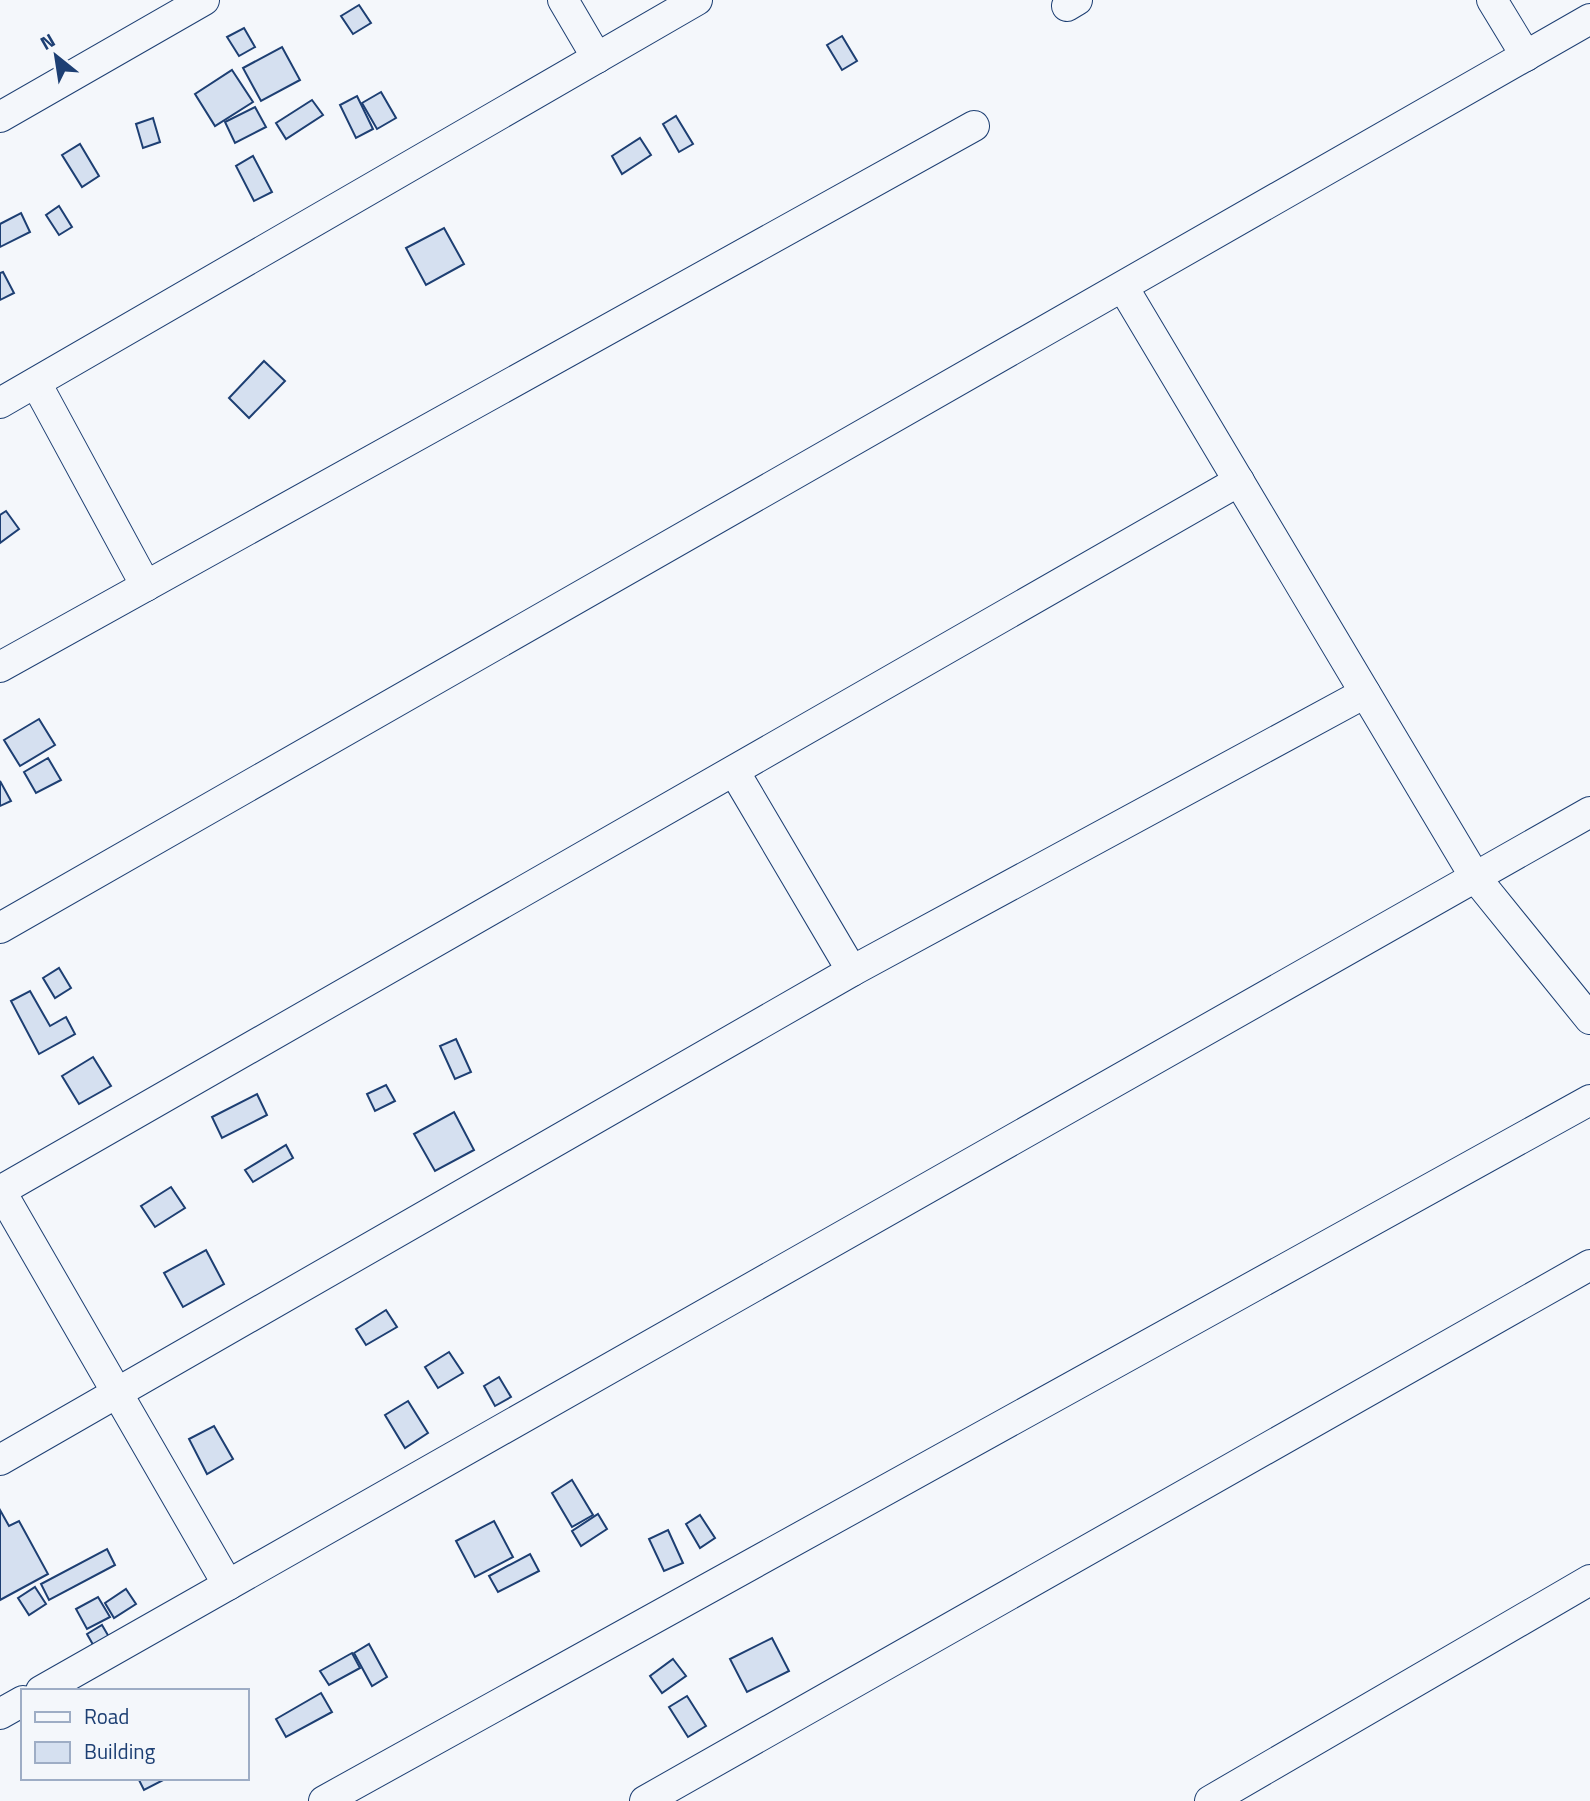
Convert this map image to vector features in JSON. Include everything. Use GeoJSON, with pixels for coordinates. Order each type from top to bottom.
{"type":"FeatureCollection","features":[{"type":"Feature","properties":{"kind":"street"},"geometry":{"type":"LineString","coordinates":[[0,117],[204,0]]}},
{"type":"Feature","properties":{"kind":"street"},"geometry":{"type":"LineString","coordinates":[[564,0],[597,58]]}},
{"type":"Feature","properties":{"kind":"street"},"geometry":{"type":"LineString","coordinates":[[0,403],[697,0]]}},
{"type":"Feature","properties":{"kind":"street"},"geometry":{"type":"LineString","coordinates":[[1492,0],[1526,56]]}},
{"type":"Feature","properties":{"kind":"street"},"geometry":{"type":"LineString","coordinates":[[0,928],[1590,19]]}},
{"type":"Feature","properties":{"kind":"street"},"geometry":{"type":"LineString","coordinates":[[0,667],[974,126]]}},
{"type":"Feature","properties":{"kind":"street"},"geometry":{"type":"LineString","coordinates":[[1123,286],[1475,877],[1590,1019]]}},
{"type":"Feature","properties":{"kind":"street"},"geometry":{"type":"LineString","coordinates":[[36,383],[146,586]]}},
{"type":"Feature","properties":{"kind":"street"},"geometry":{"type":"LineString","coordinates":[[228,1584],[0,1191],[1239,481]]}},
{"type":"Feature","properties":{"kind":"street"},"geometry":{"type":"LineString","coordinates":[[0,1460],[852,971],[1365,693]]}},
{"type":"Feature","properties":{"kind":"street"},"geometry":{"type":"LineString","coordinates":[[734,771],[852,971]]}},
{"type":"Feature","properties":{"kind":"street"},"geometry":{"type":"LineString","coordinates":[[44,1689],[1590,812]]}},
{"type":"Feature","properties":{"kind":"street"},"geometry":{"type":"LineString","coordinates":[[324,1801],[1590,1100]]}},
{"type":"Feature","properties":{"kind":"street"},"geometry":{"type":"LineString","coordinates":[[645,1801],[1590,1265]]}},
{"type":"Feature","properties":{"kind":"street"},"geometry":{"type":"LineString","coordinates":[[1210,1801],[1590,1580]]}},
{"type":"Feature","properties":{"kind":"street"},"geometry":{"type":"LineString","coordinates":[[0,1714],[21,1702]]}},
{"type":"Feature","properties":{"kind":"building"},"geometry":{"type":"Polygon","coordinates":[[[359,5],[371,23],[353,34],[341,16],[359,5]]]}},
{"type":"Feature","properties":{"kind":"building"},"geometry":{"type":"Polygon","coordinates":[[[244,28],[255,47],[239,56],[227,37],[244,28]]]}},
{"type":"Feature","properties":{"kind":"building"},"geometry":{"type":"Polygon","coordinates":[[[842,36],[857,61],[842,70],[827,45],[842,36]]]}},
{"type":"Feature","properties":{"kind":"building"},"geometry":{"type":"Polygon","coordinates":[[[282,47],[300,80],[261,101],[243,68],[282,47]]]}},
{"type":"Feature","properties":{"kind":"building"},"geometry":{"type":"Polygon","coordinates":[[[232,70],[253,102],[215,126],[195,94],[232,70]]]}},
{"type":"Feature","properties":{"kind":"building"},"geometry":{"type":"Polygon","coordinates":[[[381,92],[396,118],[377,129],[362,103],[381,92]]]}},
{"type":"Feature","properties":{"kind":"building"},"geometry":{"type":"Polygon","coordinates":[[[357,96],[373,129],[356,138],[340,105],[357,96]]]}},
{"type":"Feature","properties":{"kind":"building"},"geometry":{"type":"Polygon","coordinates":[[[312,100],[323,115],[286,139],[276,123],[312,100]]]}},
{"type":"Feature","properties":{"kind":"building"},"geometry":{"type":"Polygon","coordinates":[[[255,107],[266,127],[235,143],[225,122],[255,107]]]}},
{"type":"Feature","properties":{"kind":"building"},"geometry":{"type":"Polygon","coordinates":[[[676,116],[693,144],[679,152],[663,124],[676,116]]]}},
{"type":"Feature","properties":{"kind":"building"},"geometry":{"type":"Polygon","coordinates":[[[153,118],[160,142],[143,148],[136,124],[153,118]]]}},
{"type":"Feature","properties":{"kind":"building"},"geometry":{"type":"Polygon","coordinates":[[[640,138],[651,155],[622,174],[612,156],[640,138]]]}},
{"type":"Feature","properties":{"kind":"building"},"geometry":{"type":"Polygon","coordinates":[[[80,144],[99,176],[82,187],[62,155],[80,144]]]}},
{"type":"Feature","properties":{"kind":"building"},"geometry":{"type":"Polygon","coordinates":[[[253,156],[272,192],[254,201],[236,166],[253,156]]]}},
{"type":"Feature","properties":{"kind":"building"},"geometry":{"type":"Polygon","coordinates":[[[59,206],[72,227],[59,235],[46,215],[59,206]]]}},
{"type":"Feature","properties":{"kind":"building"},"geometry":{"type":"Polygon","coordinates":[[[21,213],[30,232],[0,247],[0,224],[21,213]]]}},
{"type":"Feature","properties":{"kind":"building"},"geometry":{"type":"Polygon","coordinates":[[[444,228],[464,264],[426,285],[406,248],[444,228]]]}},
{"type":"Feature","properties":{"kind":"building"},"geometry":{"type":"Polygon","coordinates":[[[3,272],[14,293],[0,300],[0,273],[3,272]]]}},
{"type":"Feature","properties":{"kind":"building"},"geometry":{"type":"Polygon","coordinates":[[[264,361],[285,381],[249,418],[229,398],[264,361]]]}},
{"type":"Feature","properties":{"kind":"building"},"geometry":{"type":"Polygon","coordinates":[[[6,511],[19,529],[0,543],[0,515],[6,511]]]}},
{"type":"Feature","properties":{"kind":"building"},"geometry":{"type":"Polygon","coordinates":[[[39,719],[55,745],[20,766],[4,740],[39,719]]]}},
{"type":"Feature","properties":{"kind":"building"},"geometry":{"type":"Polygon","coordinates":[[[48,758],[61,780],[36,793],[24,772],[48,758]]]}},
{"type":"Feature","properties":{"kind":"building"},"geometry":{"type":"Polygon","coordinates":[[[0,781],[11,801],[0,806],[0,781]]]}},
{"type":"Feature","properties":{"kind":"building"},"geometry":{"type":"Polygon","coordinates":[[[59,968],[71,988],[55,998],[43,978],[59,968]]]}},
{"type":"Feature","properties":{"kind":"building"},"geometry":{"type":"Polygon","coordinates":[[[30,991],[50,1026],[66,1017],[75,1034],[39,1054],[11,1001],[30,991]]]}},
{"type":"Feature","properties":{"kind":"building"},"geometry":{"type":"Polygon","coordinates":[[[456,1039],[471,1072],[455,1079],[440,1046],[456,1039]]]}},
{"type":"Feature","properties":{"kind":"building"},"geometry":{"type":"Polygon","coordinates":[[[93,1057],[111,1086],[79,1104],[62,1076],[93,1057]]]}},
{"type":"Feature","properties":{"kind":"building"},"geometry":{"type":"Polygon","coordinates":[[[386,1085],[395,1101],[375,1111],[367,1094],[386,1085]]]}},
{"type":"Feature","properties":{"kind":"building"},"geometry":{"type":"Polygon","coordinates":[[[257,1094],[267,1115],[222,1138],[212,1117],[257,1094]]]}},
{"type":"Feature","properties":{"kind":"building"},"geometry":{"type":"Polygon","coordinates":[[[454,1112],[474,1150],[435,1171],[414,1134],[454,1112]]]}},
{"type":"Feature","properties":{"kind":"building"},"geometry":{"type":"Polygon","coordinates":[[[286,1145],[293,1158],[253,1182],[245,1170],[286,1145]]]}},
{"type":"Feature","properties":{"kind":"building"},"geometry":{"type":"Polygon","coordinates":[[[171,1187],[185,1208],[155,1227],[141,1206],[171,1187]]]}},
{"type":"Feature","properties":{"kind":"building"},"geometry":{"type":"Polygon","coordinates":[[[206,1250],[224,1284],[183,1307],[164,1273],[206,1250]]]}},
{"type":"Feature","properties":{"kind":"building"},"geometry":{"type":"Polygon","coordinates":[[[386,1310],[397,1327],[366,1345],[356,1329],[386,1310]]]}},
{"type":"Feature","properties":{"kind":"building"},"geometry":{"type":"Polygon","coordinates":[[[449,1352],[463,1373],[438,1388],[425,1367],[449,1352]]]}},
{"type":"Feature","properties":{"kind":"building"},"geometry":{"type":"Polygon","coordinates":[[[499,1377],[511,1397],[495,1406],[484,1386],[499,1377]]]}},
{"type":"Feature","properties":{"kind":"building"},"geometry":{"type":"Polygon","coordinates":[[[408,1401],[428,1433],[405,1448],[385,1415],[408,1401]]]}},
{"type":"Feature","properties":{"kind":"building"},"geometry":{"type":"Polygon","coordinates":[[[214,1426],[233,1459],[207,1474],[189,1439],[214,1426]]]}},
{"type":"Feature","properties":{"kind":"building"},"geometry":{"type":"Polygon","coordinates":[[[572,1480],[593,1515],[572,1527],[552,1493],[572,1480]]]}},
{"type":"Feature","properties":{"kind":"building"},"geometry":{"type":"Polygon","coordinates":[[[0,1510],[9,1526],[19,1521],[48,1574],[0,1600],[0,1510]]]}},
{"type":"Feature","properties":{"kind":"building"},"geometry":{"type":"Polygon","coordinates":[[[598,1514],[607,1529],[581,1546],[572,1531],[598,1514]]]}},
{"type":"Feature","properties":{"kind":"building"},"geometry":{"type":"Polygon","coordinates":[[[700,1515],[715,1538],[700,1548],[686,1524],[700,1515]]]}},
{"type":"Feature","properties":{"kind":"building"},"geometry":{"type":"Polygon","coordinates":[[[494,1521],[513,1557],[475,1577],[456,1541],[494,1521]]]}},
{"type":"Feature","properties":{"kind":"building"},"geometry":{"type":"Polygon","coordinates":[[[668,1530],[683,1563],[664,1571],[649,1539],[668,1530]]]}},
{"type":"Feature","properties":{"kind":"building"},"geometry":{"type":"Polygon","coordinates":[[[107,1549],[115,1565],[49,1600],[41,1584],[107,1549]]]}},
{"type":"Feature","properties":{"kind":"building"},"geometry":{"type":"Polygon","coordinates":[[[530,1554],[539,1571],[498,1592],[489,1576],[530,1554]]]}},
{"type":"Feature","properties":{"kind":"building"},"geometry":{"type":"Polygon","coordinates":[[[35,1587],[46,1604],[29,1615],[18,1598],[35,1587]]]}},
{"type":"Feature","properties":{"kind":"building"},"geometry":{"type":"Polygon","coordinates":[[[126,1589],[136,1604],[114,1618],[105,1603],[126,1589]]]}},
{"type":"Feature","properties":{"kind":"building"},"geometry":{"type":"Polygon","coordinates":[[[98,1597],[110,1617],[87,1629],[76,1609],[98,1597]]]}},
{"type":"Feature","properties":{"kind":"building"},"geometry":{"type":"Polygon","coordinates":[[[102,1625],[116,1649],[100,1657],[87,1634],[102,1625]]]}},
{"type":"Feature","properties":{"kind":"building"},"geometry":{"type":"Polygon","coordinates":[[[772,1638],[789,1671],[747,1692],[730,1659],[772,1638]]]}},
{"type":"Feature","properties":{"kind":"building"},"geometry":{"type":"Polygon","coordinates":[[[369,1644],[387,1677],[372,1686],[354,1653],[369,1644]]]}},
{"type":"Feature","properties":{"kind":"building"},"geometry":{"type":"Polygon","coordinates":[[[352,1653],[360,1668],[329,1685],[320,1671],[352,1653]]]}},
{"type":"Feature","properties":{"kind":"building"},"geometry":{"type":"Polygon","coordinates":[[[673,1659],[686,1676],[662,1693],[650,1676],[673,1659]]]}},
{"type":"Feature","properties":{"kind":"building"},"geometry":{"type":"Polygon","coordinates":[[[321,1693],[332,1712],[286,1737],[276,1719],[321,1693]]]}},
{"type":"Feature","properties":{"kind":"building"},"geometry":{"type":"Polygon","coordinates":[[[687,1696],[706,1726],[688,1737],[669,1707],[687,1696]]]}},
{"type":"Feature","properties":{"kind":"building"},"geometry":{"type":"Polygon","coordinates":[[[139,1780],[163,1780],[144,1790],[139,1780]]]}}]}
